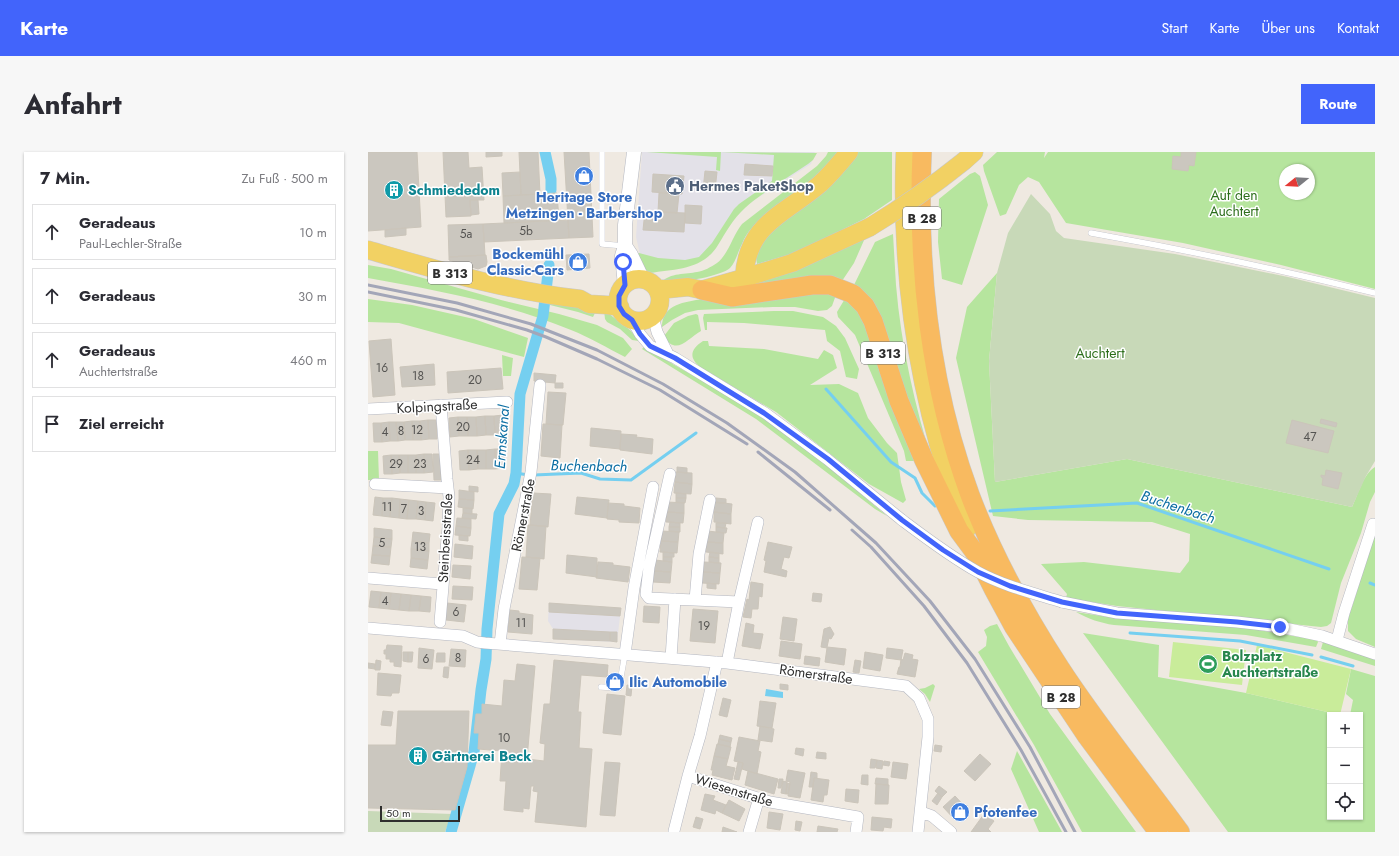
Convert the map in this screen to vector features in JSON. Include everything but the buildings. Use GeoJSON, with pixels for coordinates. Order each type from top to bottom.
{"type":"FeatureCollection","features":[{"type":"Feature","properties":{"kind":"highway","name":"B 28"},"geometry":{"type":"LineString","coordinates":[[922,152],[922,226],[929,330],[940,390],[956,452],[970,496],[993,549],[1030,619],[1061,669],[1099,725],[1180,832]]}},
{"type":"Feature","properties":{"kind":"highway","name":"B 313"},"geometry":{"type":"LineString","coordinates":[[700,290],[732,297],[812,285],[830,284],[853,294],[865,306],[873,321],[899,401],[924,460],[959,532],[976,554]]}},
{"type":"Feature","properties":{"kind":"highway","name":"B 28"},"geometry":{"type":"LineString","coordinates":[[976,554],[1014,627],[1086,735],[1158,832]]}},
{"type":"Feature","properties":{"kind":"main road"},"geometry":{"type":"LineString","coordinates":[[744,278],[748,251],[758,234],[777,215],[819,184],[839,166],[849,152]]}},
{"type":"Feature","properties":{"kind":"main road","name":"B 28"},"geometry":{"type":"LineString","coordinates":[[905,152],[905,232],[908,285],[923,386],[940,455],[955,500],[976,554]]}},
{"type":"Feature","properties":{"kind":"main road"},"geometry":{"type":"LineString","coordinates":[[653,297],[645,320],[624,301],[634,280],[653,297],[670,300],[689,297],[700,290],[792,263],[870,227],[899,210],[969,156]]}},
{"type":"Feature","properties":{"kind":"main road","name":"B 313"},"geometry":{"type":"LineString","coordinates":[[368,250],[476,280],[532,293],[580,300],[589,304],[607,305],[624,301]]}},
{"type":"Feature","properties":{"kind":"street"},"geometry":{"type":"LineString","coordinates":[[634,152],[625,225],[625,246],[622,256],[624,301],[640,334],[650,346],[668,354],[764,413],[828,459],[902,520],[943,550],[978,572],[1010,586],[1062,602],[1117,613],[1237,622],[1280,627],[1337,640],[1375,654]]}},
{"type":"Feature","properties":{"kind":"street"},"geometry":{"type":"LineString","coordinates":[[625,246],[653,297],[656,332],[668,354]]}},
{"type":"Feature","properties":{"kind":"street","name":"Römerstraße"},"geometry":{"type":"LineString","coordinates":[[494,643],[504,609],[530,476],[540,385]]}},
{"type":"Feature","properties":{"kind":"street","name":"Kolpingstraße"},"geometry":{"type":"LineString","coordinates":[[368,410],[507,402]]}},
{"type":"Feature","properties":{"kind":"street","name":"Steinbeisstraße"},"geometry":{"type":"LineString","coordinates":[[440,622],[450,497],[441,405]]}},
{"type":"Feature","properties":{"kind":"street"},"geometry":{"type":"LineString","coordinates":[[670,474],[649,567],[646,594],[649,598],[739,602]]}},
{"type":"Feature","properties":{"kind":"street"},"geometry":{"type":"LineString","coordinates":[[375,484],[448,488]]}},
{"type":"Feature","properties":{"kind":"street"},"geometry":{"type":"LineString","coordinates":[[625,654],[634,588],[653,487]]}},
{"type":"Feature","properties":{"kind":"street"},"geometry":{"type":"LineString","coordinates":[[695,600],[699,554],[710,500]]}},
{"type":"Feature","properties":{"kind":"street"},"geometry":{"type":"LineString","coordinates":[[722,662],[739,602],[758,522]]}},
{"type":"Feature","properties":{"kind":"street"},"geometry":{"type":"LineString","coordinates":[[1337,640],[1344,613],[1374,523]]}},
{"type":"Feature","properties":{"kind":"street"},"geometry":{"type":"LineString","coordinates":[[368,578],[442,584]]}},
{"type":"Feature","properties":{"kind":"street"},"geometry":{"type":"LineString","coordinates":[[671,658],[675,599]]}},
{"type":"Feature","properties":{"kind":"street","name":"Römerstraße"},"geometry":{"type":"LineString","coordinates":[[368,628],[463,636],[477,642],[722,662],[906,686],[919,698],[928,719],[928,736],[921,812]]}},
{"type":"Feature","properties":{"kind":"street","name":"Wiesenstraße"},"geometry":{"type":"LineString","coordinates":[[722,662],[688,776],[770,802],[858,816],[856,832]]}},
{"type":"Feature","properties":{"kind":"street"},"geometry":{"type":"LineString","coordinates":[[674,831],[688,776]]}},
{"type":"Feature","properties":{"kind":"street"},"geometry":{"type":"LineString","coordinates":[[749,832],[759,798]]}},
{"type":"Feature","properties":{"kind":"street"},"geometry":{"type":"LineString","coordinates":[[918,832],[921,812],[932,816],[951,832]]}},
{"type":"Feature","properties":{"kind":"lane"},"geometry":{"type":"LineString","coordinates":[[602,152],[602,244],[625,246]]}},
{"type":"Feature","properties":{"kind":"lane"},"geometry":{"type":"LineString","coordinates":[[1091,233],[1182,249],[1281,270],[1375,293]]}},
{"type":"Feature","properties":{"kind":"lane"},"geometry":{"type":"LineString","coordinates":[[601,687],[619,688],[625,654]]}},
{"type":"Feature","properties":{"kind":"shaded area"},"geometry":{"type":"Polygon","coordinates":[[[642,152],[815,152],[811,164],[737,211],[700,260],[642,263],[636,237],[642,152]]]}},
{"type":"Feature","properties":{"kind":"shaded area"},"geometry":{"type":"Polygon","coordinates":[[[549,603],[621,608],[617,642],[553,639],[553,629],[548,621],[549,603]]]}},
{"type":"Feature","properties":{"kind":"green space"},"geometry":{"type":"Polygon","coordinates":[[[647,152],[721,152],[720,171],[716,170],[717,157],[647,152]]]}},
{"type":"Feature","properties":{"kind":"green space"},"geometry":{"type":"Polygon","coordinates":[[[721,152],[817,153],[813,160],[808,164],[767,191],[745,208],[733,221],[712,253],[705,259],[688,267],[650,273],[641,263],[637,255],[639,253],[658,258],[685,260],[699,257],[712,243],[734,209],[772,181],[774,155],[721,152]]]}},
{"type":"Feature","properties":{"kind":"green space"},"geometry":{"type":"Polygon","coordinates":[[[828,152],[839,152],[819,175],[759,220],[746,235],[730,268],[707,277],[676,282],[662,282],[669,277],[678,274],[702,271],[717,263],[724,255],[742,224],[817,166],[828,152]]]}},
{"type":"Feature","properties":{"kind":"green space"},"geometry":{"type":"Polygon","coordinates":[[[855,152],[892,152],[892,200],[864,219],[795,253],[757,264],[755,251],[763,237],[855,152]]]}},
{"type":"Feature","properties":{"kind":"green space","name":"Auf den Auchtert"},"geometry":{"type":"Polygon","coordinates":[[[997,152],[1045,152],[1044,158],[1048,152],[1375,152],[1375,289],[1281,265],[1183,243],[1066,223],[1039,182],[1028,177],[1019,185],[1006,214],[1000,216],[983,165],[997,152]]]}},
{"type":"Feature","properties":{"kind":"green space"},"geometry":{"type":"Polygon","coordinates":[[[975,172],[980,176],[988,205],[962,285],[942,279],[938,242],[939,199],[970,174],[975,172]]]}},
{"type":"Feature","properties":{"kind":"green space","name":"Auchtert"},"geometry":{"type":"Polygon","coordinates":[[[1031,194],[1050,214],[1056,231],[1064,238],[1175,254],[1288,277],[1375,298],[1375,461],[1366,476],[1352,507],[1127,459],[995,482],[989,361],[997,273],[1008,233],[1031,194]]]}},
{"type":"Feature","properties":{"kind":"green space"},"geometry":{"type":"Polygon","coordinates":[[[893,234],[896,285],[901,331],[920,421],[933,465],[853,287],[875,242],[893,234]]]}},
{"type":"Feature","properties":{"kind":"green space"},"geometry":{"type":"Polygon","coordinates":[[[865,238],[854,263],[842,281],[755,287],[752,284],[865,238]]]}},
{"type":"Feature","properties":{"kind":"green space"},"geometry":{"type":"Polygon","coordinates":[[[368,265],[391,269],[597,325],[623,338],[632,349],[625,357],[578,333],[521,312],[471,298],[368,278],[368,265]]]}},
{"type":"Feature","properties":{"kind":"green space"},"geometry":{"type":"Polygon","coordinates":[[[997,273],[989,361],[995,482],[1127,459],[1352,507],[1361,485],[1367,475],[1375,467],[1375,492],[1370,502],[1361,533],[1341,583],[1331,623],[1327,626],[1321,627],[1117,606],[1066,598],[1067,594],[1041,564],[1084,562],[1180,573],[1189,561],[1190,534],[1152,522],[1028,520],[993,516],[956,358],[967,307],[997,273]]]}},
{"type":"Feature","properties":{"kind":"green space"},"geometry":{"type":"Polygon","coordinates":[[[837,292],[832,306],[827,310],[818,311],[795,307],[773,307],[698,310],[685,313],[662,327],[663,319],[670,309],[689,301],[837,292]]]}},
{"type":"Feature","properties":{"kind":"green space"},"geometry":{"type":"Polygon","coordinates":[[[846,297],[862,312],[918,461],[906,461],[904,451],[855,335],[838,317],[837,312],[846,297]]]}},
{"type":"Feature","properties":{"kind":"green space"},"geometry":{"type":"Polygon","coordinates":[[[368,299],[412,305],[474,319],[528,338],[524,357],[399,323],[368,322],[368,299]]]}},
{"type":"Feature","properties":{"kind":"green space"},"geometry":{"type":"Polygon","coordinates":[[[550,304],[576,307],[595,313],[593,317],[550,304]]]}},
{"type":"Feature","properties":{"kind":"green space"},"geometry":{"type":"Polygon","coordinates":[[[604,310],[630,330],[639,341],[632,340],[620,329],[607,322],[605,319],[604,310]]]}},
{"type":"Feature","properties":{"kind":"green space"},"geometry":{"type":"Polygon","coordinates":[[[793,311],[823,317],[836,326],[845,338],[859,369],[857,379],[846,377],[840,351],[827,341],[825,330],[744,323],[707,322],[707,330],[705,330],[703,318],[704,314],[793,311]]]}},
{"type":"Feature","properties":{"kind":"green space"},"geometry":{"type":"Polygon","coordinates":[[[696,314],[698,315],[701,331],[682,344],[673,345],[669,342],[664,336],[674,323],[696,314]]]}},
{"type":"Feature","properties":{"kind":"green space"},"geometry":{"type":"Polygon","coordinates":[[[703,341],[708,341],[709,346],[764,349],[818,359],[824,350],[833,355],[837,368],[810,385],[839,384],[858,393],[868,418],[887,443],[897,453],[901,482],[906,500],[903,503],[869,484],[776,412],[700,367],[694,360],[692,353],[703,341]]]}},
{"type":"Feature","properties":{"kind":"green space"},"geometry":{"type":"Polygon","coordinates":[[[644,347],[731,398],[776,427],[825,464],[887,516],[875,509],[756,419],[642,349],[644,347]]]}},
{"type":"Feature","properties":{"kind":"green space"},"geometry":{"type":"Polygon","coordinates":[[[502,355],[513,358],[511,376],[503,376],[502,355]]]}},
{"type":"Feature","properties":{"kind":"green space"},"geometry":{"type":"Polygon","coordinates":[[[368,451],[378,451],[379,480],[368,480],[368,451]]]}},
{"type":"Feature","properties":{"kind":"green space"},"geometry":{"type":"Polygon","coordinates":[[[1375,535],[1375,647],[1356,639],[1348,631],[1348,619],[1375,535]]]}},
{"type":"Feature","properties":{"kind":"green space"},"geometry":{"type":"Polygon","coordinates":[[[1076,612],[1114,618],[1247,628],[1317,640],[1318,642],[1316,647],[1246,635],[1114,625],[1085,617],[1076,612]]]}},
{"type":"Feature","properties":{"kind":"green space"},"geometry":{"type":"Polygon","coordinates":[[[997,624],[1050,714],[1136,832],[1082,832],[1034,745],[978,652],[986,646],[987,637],[984,630],[997,624]]]}},
{"type":"Feature","properties":{"kind":"green space"},"geometry":{"type":"Polygon","coordinates":[[[1083,633],[1159,645],[1158,677],[1246,693],[1327,712],[1327,820],[1363,820],[1363,712],[1351,712],[1353,700],[1346,694],[1351,669],[1375,676],[1375,832],[1228,832],[1083,633]]]}},
{"type":"Feature","properties":{"kind":"green space","name":"Bolzplatz Auchtertstraße"},"geometry":{"type":"Polygon","coordinates":[[[1173,642],[1246,650],[1242,685],[1169,677],[1173,642]]]}},
{"type":"Feature","properties":{"kind":"green space"},"geometry":{"type":"Polygon","coordinates":[[[1323,642],[1375,658],[1375,666],[1321,649],[1323,642]]]}},
{"type":"Feature","properties":{"kind":"green space"},"geometry":{"type":"Polygon","coordinates":[[[1257,645],[1351,669],[1341,712],[1327,712],[1246,693],[1257,645]]]}},
{"type":"Feature","properties":{"kind":"green space"},"geometry":{"type":"Polygon","coordinates":[[[933,684],[935,686],[930,702],[925,694],[919,689],[933,684]]]}},
{"type":"Feature","properties":{"kind":"green space"},"geometry":{"type":"Polygon","coordinates":[[[1017,751],[1062,832],[1039,832],[1011,769],[1017,751]]]}},
{"type":"Feature","properties":{"kind":"green space"},"geometry":{"type":"Polygon","coordinates":[[[368,811],[452,814],[445,832],[368,832],[368,811]]]}},
{"type":"Feature","properties":{"kind":"water"},"geometry":{"type":"Polygon","coordinates":[[[766,689],[783,692],[783,698],[765,696],[766,689]]]}},
{"type":"Feature","properties":{"kind":"waterway","name":"Ermskanal"},"geometry":{"type":"LineString","coordinates":[[545,152],[551,179],[551,190]]}},
{"type":"Feature","properties":{"kind":"waterway","name":"Ermskanal"},"geometry":{"type":"LineString","coordinates":[[451,832],[474,752],[486,659],[487,629],[499,514],[514,484],[516,473],[520,394],[543,316],[549,265]]}},
{"type":"Feature","properties":{"kind":"waterway","name":"Buchenbach"},"geometry":{"type":"LineString","coordinates":[[826,389],[891,462],[915,478],[922,493],[935,506]]}},
{"type":"Feature","properties":{"kind":"waterway","name":"Buchenbach"},"geometry":{"type":"LineString","coordinates":[[534,475],[581,473],[600,479],[631,480],[696,433]]}},
{"type":"Feature","properties":{"kind":"waterway","name":"Buchenbach"},"geometry":{"type":"LineString","coordinates":[[516,473],[528,475]]}},
{"type":"Feature","properties":{"kind":"waterway","name":"Buchenbach"},"geometry":{"type":"LineString","coordinates":[[990,511],[1137,503],[1329,569]]}},
{"type":"Feature","properties":{"kind":"waterway","name":"Buchenbach"},"geometry":{"type":"LineString","coordinates":[[1370,583],[1375,585]]}},
{"type":"Feature","properties":{"kind":"waterway"},"geometry":{"type":"LineString","coordinates":[[1130,633],[1240,641],[1312,655]]}},
{"type":"Feature","properties":{"kind":"waterway"},"geometry":{"type":"LineString","coordinates":[[1321,657],[1353,666]]}},
{"type":"Feature","properties":{"kind":"railway"},"geometry":{"type":"LineString","coordinates":[[368,285],[457,303],[531,324],[597,350],[663,384],[727,423],[795,472],[876,543],[930,601],[975,659],[1030,747],[1075,832]]}},
{"type":"Feature","properties":{"kind":"railway"},"geometry":{"type":"LineString","coordinates":[[368,292],[456,310],[527,330],[546,337],[597,359],[660,390],[747,444]]}},
{"type":"Feature","properties":{"kind":"railway"},"geometry":{"type":"LineString","coordinates":[[758,452],[830,510]]}},
{"type":"Feature","properties":{"kind":"railway"},"geometry":{"type":"LineString","coordinates":[[852,530],[871,547],[924,606],[967,663],[1021,750],[1066,832]]}},
{"type":"Feature","properties":{"kind":"place","name":"Heritage Store Metzingen - Barbershop"},"geometry":{"type":"Point","coordinates":[584,176]}},
{"type":"Feature","properties":{"kind":"place","name":"Hermes PaketShop"},"geometry":{"type":"Point","coordinates":[675,186]}},
{"type":"Feature","properties":{"kind":"place","name":"Schmiededom"},"geometry":{"type":"Point","coordinates":[394,190]}},
{"type":"Feature","properties":{"kind":"place","name":"Bockemühl Classic-Cars"},"geometry":{"type":"Point","coordinates":[578,262]}},
{"type":"Feature","properties":{"kind":"place","name":"Bolzplatz Auchtertstraße"},"geometry":{"type":"Point","coordinates":[1208,664]}},
{"type":"Feature","properties":{"kind":"place","name":"Ilic Automobile"},"geometry":{"type":"Point","coordinates":[615,682]}},
{"type":"Feature","properties":{"kind":"place","name":"Gärtnerei Beck"},"geometry":{"type":"Point","coordinates":[418,756]}},
{"type":"Feature","properties":{"kind":"place","name":"Pfotenfee"},"geometry":{"type":"Point","coordinates":[960,812]}},
{"type":"Feature","properties":{"kind":"route"},"geometry":{"type":"LineString","coordinates":[[623,262],[625,285],[619,296],[619,306],[622,312],[632,320],[640,334],[650,346],[675,358],[764,413],[828,459],[902,520],[943,550],[978,572],[1010,586],[1062,602],[1117,613],[1237,622],[1280,627]]}}]}
